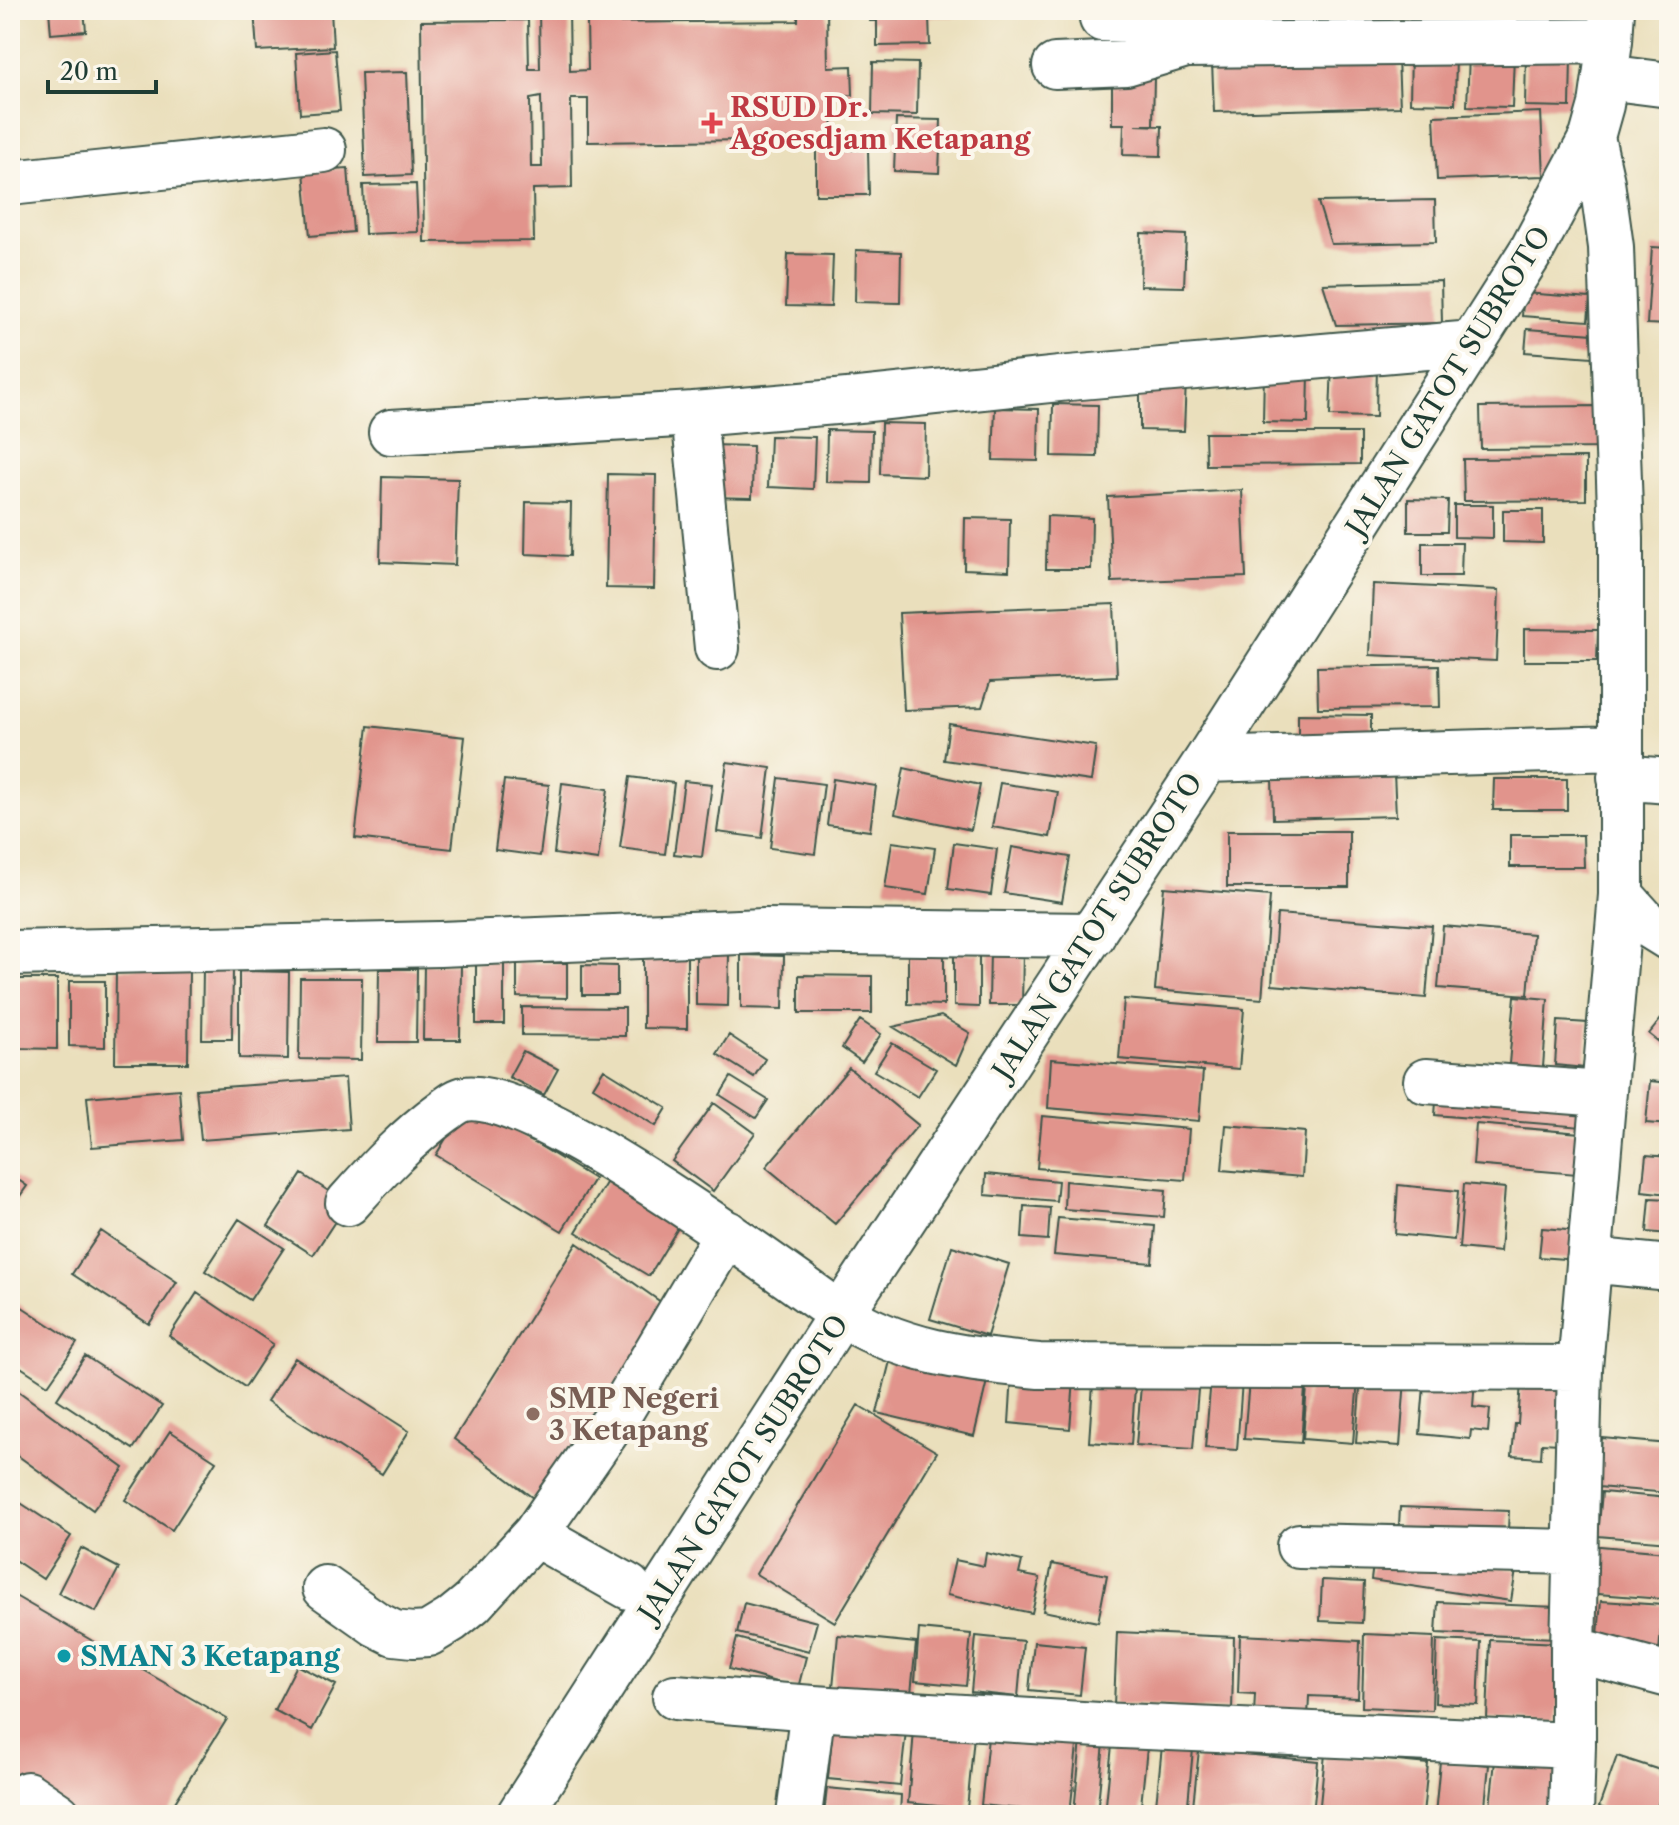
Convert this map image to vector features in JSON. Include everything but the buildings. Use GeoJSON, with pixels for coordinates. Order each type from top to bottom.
{"type":"FeatureCollection","features":[{"type":"Feature","properties":{"kind":"street"},"geometry":{"type":"LineString","coordinates":[[1102,19],[1610,36],[1669,85]]}},
{"type":"Feature","properties":{"kind":"street"},"geometry":{"type":"LineString","coordinates":[[1055,66],[1126,63],[1186,45],[1610,36]]}},
{"type":"Feature","properties":{"kind":"street","name":"JALAN GATOT SUBROTO"},"geometry":{"type":"LineString","coordinates":[[535,1810],[601,1689],[645,1596],[833,1309],[1093,935],[1532,250],[1592,137],[1601,105],[1610,36]]}},
{"type":"Feature","properties":{"kind":"street"},"geometry":{"type":"LineString","coordinates":[[1571,1815],[1580,1368],[1621,895],[1621,539],[1611,247],[1592,137]]}},
{"type":"Feature","properties":{"kind":"street"},"geometry":{"type":"LineString","coordinates":[[10,183],[324,150]]}},
{"type":"Feature","properties":{"kind":"street"},"geometry":{"type":"LineString","coordinates":[[391,432],[694,414],[1473,343]]}},
{"type":"Feature","properties":{"kind":"street"},"geometry":{"type":"LineString","coordinates":[[694,414],[717,648]]}},
{"type":"Feature","properties":{"kind":"street"},"geometry":{"type":"LineString","coordinates":[[1207,760],[1620,762],[1669,781]]}},
{"type":"Feature","properties":{"kind":"street"},"geometry":{"type":"LineString","coordinates":[[1621,895],[1648,925],[1669,938]]}},
{"type":"Feature","properties":{"kind":"street"},"geometry":{"type":"LineString","coordinates":[[10,953],[440,944],[764,931],[1093,935]]}},
{"type":"Feature","properties":{"kind":"street"},"geometry":{"type":"LineString","coordinates":[[1426,1081],[1603,1094]]}},
{"type":"Feature","properties":{"kind":"street"},"geometry":{"type":"LineString","coordinates":[[348,1203],[384,1162],[423,1126],[464,1099],[478,1098],[509,1107],[581,1141],[727,1233],[833,1309],[876,1334],[924,1349],[978,1360],[1039,1366],[1580,1368]]}},
{"type":"Feature","properties":{"kind":"street"},"geometry":{"type":"LineString","coordinates":[[325,1588],[376,1624],[394,1633],[413,1635],[428,1634],[472,1603],[535,1534],[621,1411],[727,1233]]}},
{"type":"Feature","properties":{"kind":"street"},"geometry":{"type":"LineString","coordinates":[[1589,1260],[1669,1268]]}},
{"type":"Feature","properties":{"kind":"street"},"geometry":{"type":"LineString","coordinates":[[535,1534],[645,1596]]}},
{"type":"Feature","properties":{"kind":"street"},"geometry":{"type":"LineString","coordinates":[[1299,1546],[1575,1552]]}},
{"type":"Feature","properties":{"kind":"street"},"geometry":{"type":"LineString","coordinates":[[1573,1649],[1669,1675]]}},
{"type":"Feature","properties":{"kind":"street"},"geometry":{"type":"LineString","coordinates":[[601,1689],[813,1708],[1099,1725],[1573,1745]]}},
{"type":"Feature","properties":{"kind":"street"},"geometry":{"type":"LineString","coordinates":[[799,1815],[813,1708]]}},
{"type":"Feature","properties":{"kind":"place","name":"RSUD Dr. Agoesdjam Ketapang"},"geometry":{"type":"Point","coordinates":[712,123]}},
{"type":"Feature","properties":{"kind":"place","name":"SMP Negeri 3 Ketapang"},"geometry":{"type":"Point","coordinates":[533,1414]}},
{"type":"Feature","properties":{"kind":"place","name":"SMAN 3 Ketapang"},"geometry":{"type":"Point","coordinates":[64,1656]}}]}
